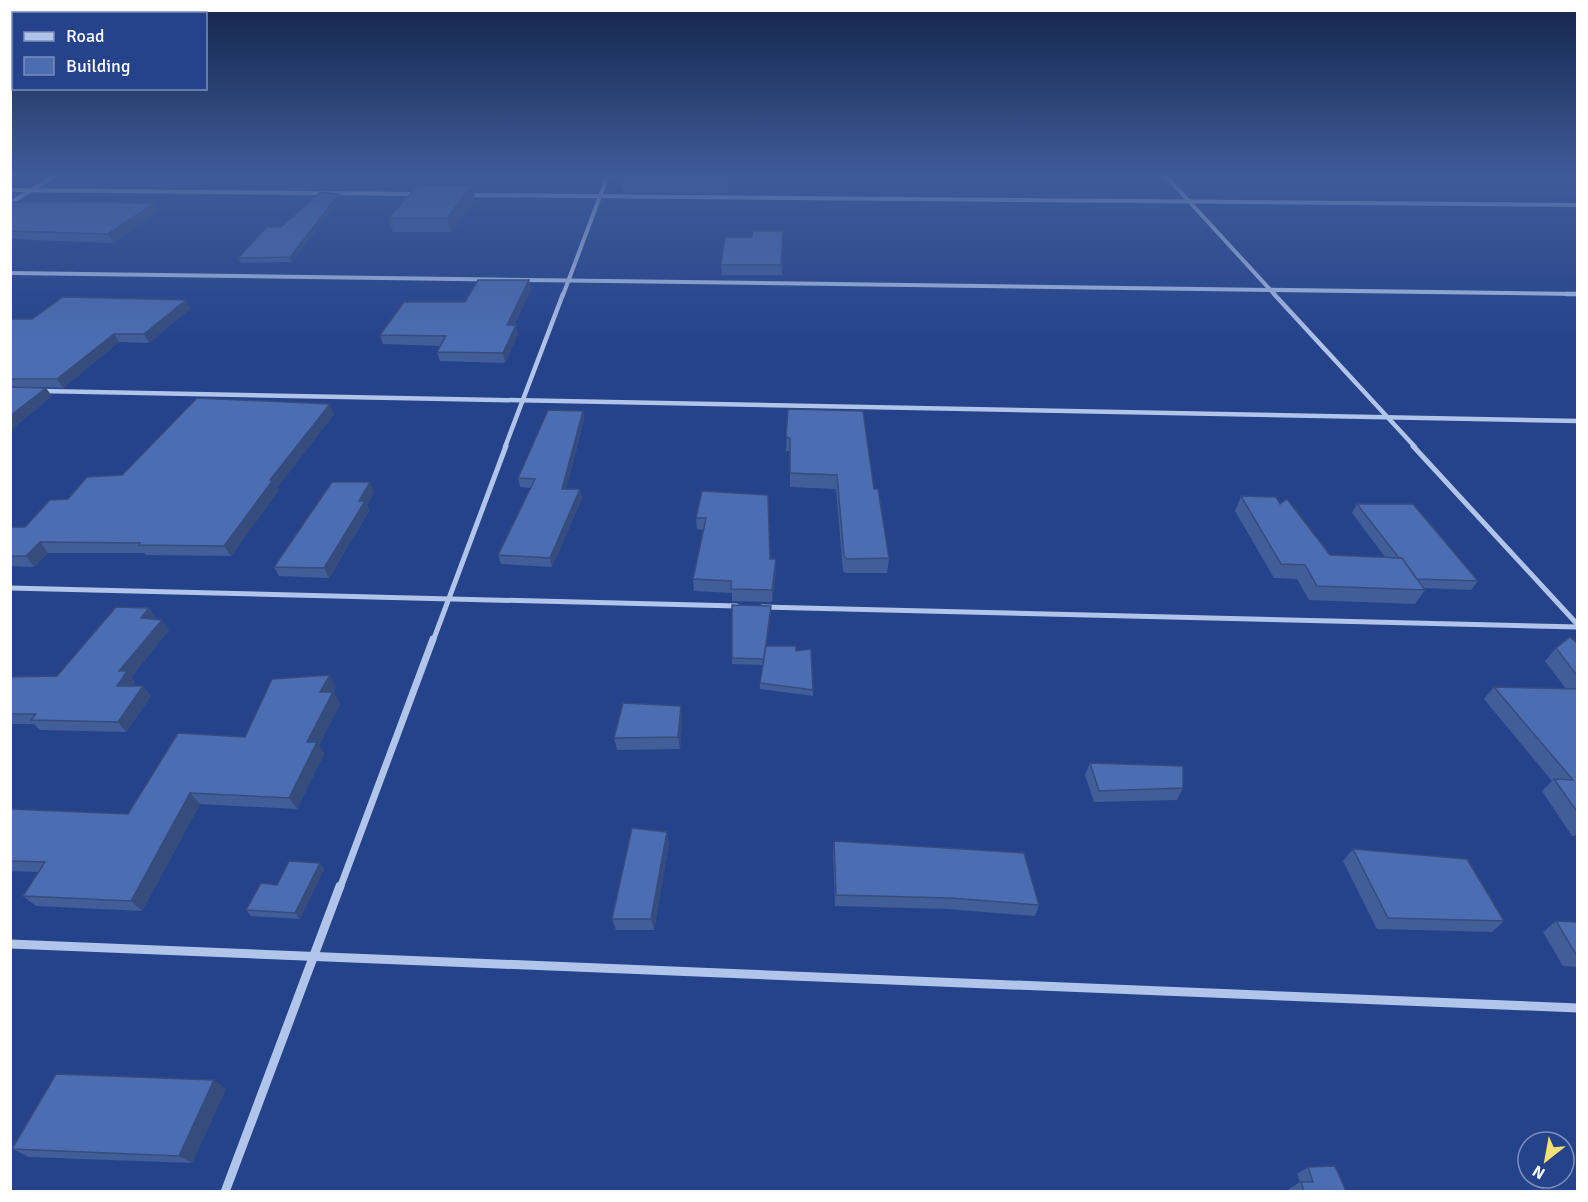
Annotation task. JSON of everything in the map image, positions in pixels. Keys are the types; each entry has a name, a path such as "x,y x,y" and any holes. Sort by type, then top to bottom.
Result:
{"street":[{"path":"225,1191 586,231"},
{"path":"1216,231 1578,626"},
{"path":"10,273 1578,294"},
{"path":"34,391 1578,421"},
{"path":"10,588 744,607"},
{"path":"756,607 1578,626"},
{"path":"10,944 1578,1008"}],"building":[{"path":"13,231 112,231 108,234"},
{"path":"263,231 310,231 290,257 238,258"},
{"path":"753,231 783,231 781,265 721,265 725,237 752,237"},
{"path":"478,280 529,280 507,325 516,325 503,353 437,352 446,336 380,335 404,302 465,302"},
{"path":"63,297 186,300 144,334 114,334 57,379 10,379 10,319 32,319"},
{"path":"10,387 46,388 10,416"},
{"path":"197,398 330,404 270,480 273,480 224,546 40,542 26,556 10,556 10,527 25,527 50,500 68,499 87,477 122,475"},
{"path":"788,409 863,411 874,489 878,489 889,558 847,559 844,556 837,475 790,473 790,438 786,437"},
{"path":"548,410 583,411 562,489 580,489 550,558 498,555 535,479 518,478"},
{"path":"332,482 370,482 359,501 365,501 324,568 274,567"},
{"path":"702,491 768,495 770,559 776,559 772,590 731,589 731,581 693,579 706,518 696,518"},
{"path":"1241,496 1276,497 1280,504 1287,499 1330,555 1402,558 1425,590 1317,586 1305,565 1281,564"},
{"path":"1357,504 1413,504 1478,581 1417,579"},
{"path":"732,605 771,606 764,659 732,658"},
{"path":"116,607 149,608 141,618 162,620 119,671 127,671 117,686 143,686 118,722 31,720 36,714 10,714 10,677 57,676"},
{"path":"1570,637 1578,644 1578,677 1556,648"},
{"path":"766,646 796,646 796,651 811,649 813,690 760,683"},
{"path":"330,675 320,692 333,692 307,742 317,742 289,798 190,793 131,901 23,896 45,862 10,861 10,809 128,814 178,733 245,737 272,679"},
{"path":"1494,687 1578,689 1578,813 1554,779 1573,780"},
{"path":"623,703 681,706 678,737 614,738"},
{"path":"1090,763 1183,766 1183,788 1099,791"},
{"path":"632,828 667,832 651,919 612,919"},
{"path":"834,841 1024,853 1039,905 950,898 836,895"},
{"path":"1353,849 1467,859 1504,921 1388,918"},
{"path":"289,861 320,863 295,913 246,910 261,883 277,885"},
{"path":"1556,921 1578,922 1578,956 1577,956"},
{"path":"56,1074 214,1080 179,1156 12,1149"},
{"path":"1335,1166 1346,1191 1304,1191 1301,1182 1313,1182 1308,1167"}]}
